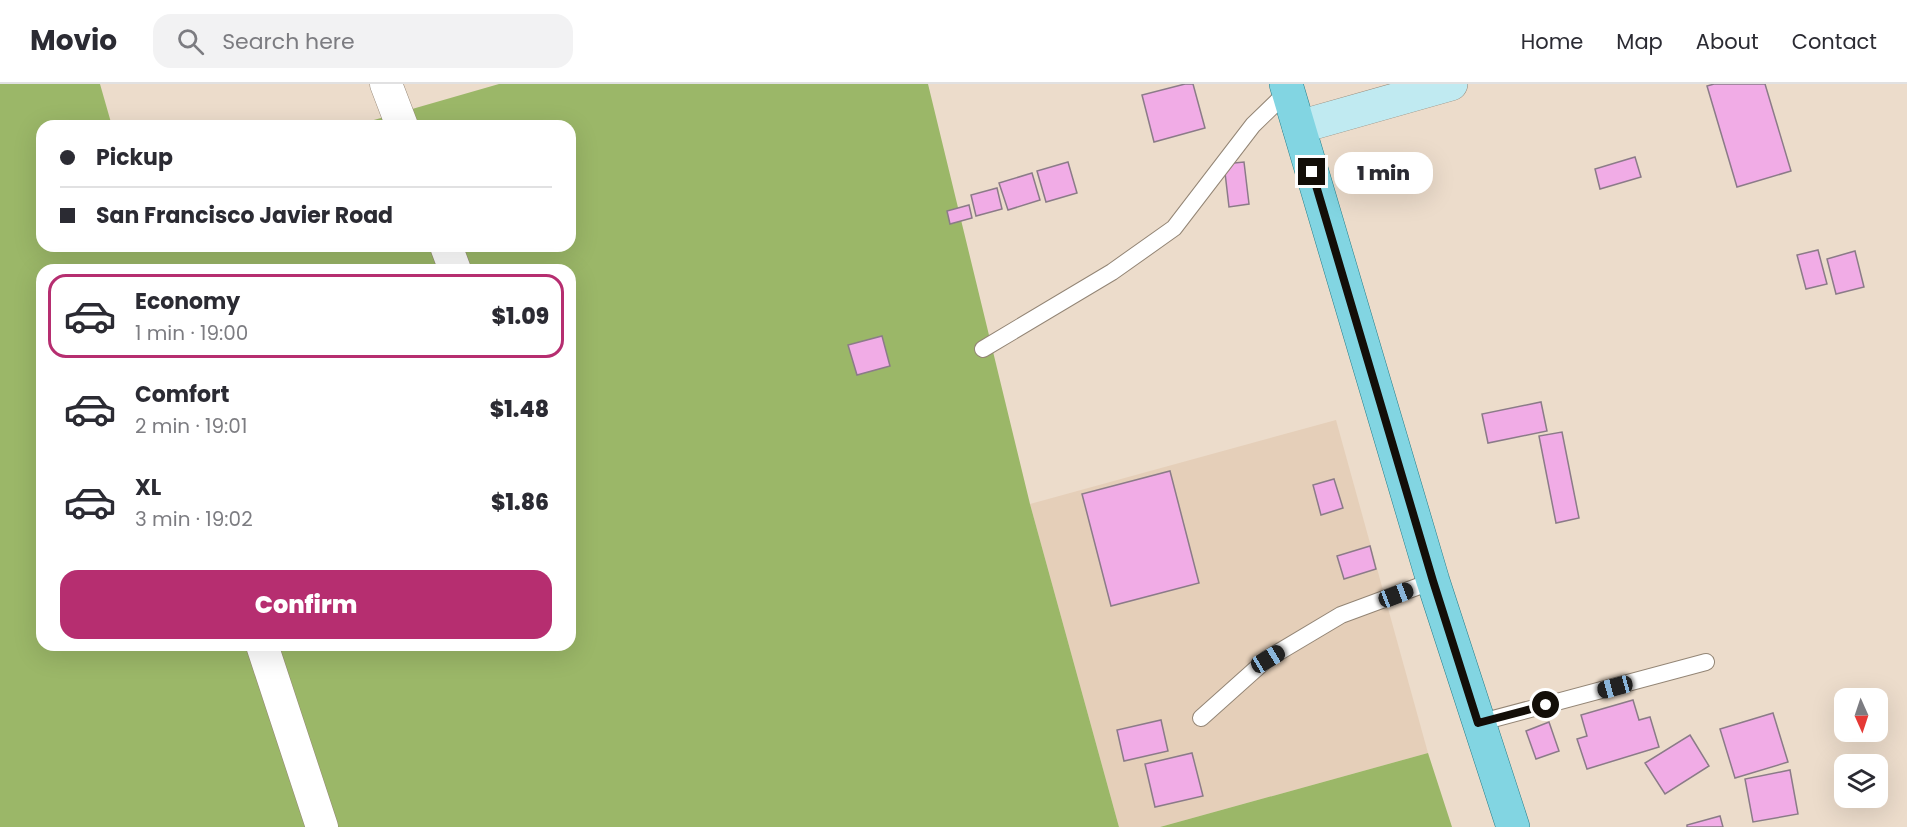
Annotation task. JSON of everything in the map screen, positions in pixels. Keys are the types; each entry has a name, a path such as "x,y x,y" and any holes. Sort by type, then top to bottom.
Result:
{"main road":[{"path":"1287,88 1433,581 1513,827"}],"street":[{"path":"386,84 400,120"},
{"path":"1299,127 1451,84"},
{"path":"264,651 322,827"}],"lane":[{"path":"983,349 1112,272 1174,228 1252,125 1287,88"},
{"path":"1201,718 1268,659 1341,615 1433,581"},
{"path":"1478,723 1706,662"}],"shaded area":[{"path":"1336,420 1428,753 1160,827 1119,827 1030,504"}],"green space":[{"path":"0,84 100,84 110,120 36,120 36,252 576,252 576,120 374,120 499,84 928,84 1030,504 1119,827 0,827"},
{"path":"1428,753 1452,827 1160,827"}],"building":[{"path":"1193,84 1205,128 1154,142 1142,95"},
{"path":"1765,84 1791,171 1737,187 1707,86"},
{"path":"1635,157 1641,177 1600,189 1595,169"},
{"path":"1068,162 1077,193 1046,202 1037,171"},
{"path":"1244,162 1249,204 1229,207 1224,164"},
{"path":"1032,173 1040,200 1008,210 999,183"},
{"path":"997,188 1002,209 976,216 971,195"},
{"path":"969,205 972,218 950,224 947,211"},
{"path":"1818,250 1827,284 1806,289 1797,255"},
{"path":"1855,251 1864,287 1836,294 1827,259"},
{"path":"882,336 890,366 857,375 848,345"},
{"path":"1541,402 1547,431 1488,443 1482,414"},
{"path":"1562,432 1579,518 1556,523 1539,436"},
{"path":"1170,471 1199,583 1111,606 1082,494"},
{"path":"1334,479 1343,508 1321,515 1313,485"},
{"path":"1370,546 1376,569 1344,579 1337,556"},
{"path":"1633,700 1639,720 1650,717 1659,747 1587,769 1577,739 1587,736 1581,715"},
{"path":"1773,713 1788,762 1735,778 1720,729"},
{"path":"1161,720 1168,751 1124,761 1117,730"},
{"path":"1549,722 1559,751 1536,759 1526,731"},
{"path":"1690,735 1709,766 1665,794 1645,763"},
{"path":"1192,753 1203,796 1155,807 1145,764"},
{"path":"1790,770 1798,814 1753,822 1745,779"},
{"path":"1720,816 1723,827 1687,827 1687,825"}],"route":[{"path":"1312,172 1433,581 1478,723 1546,705"}]}
